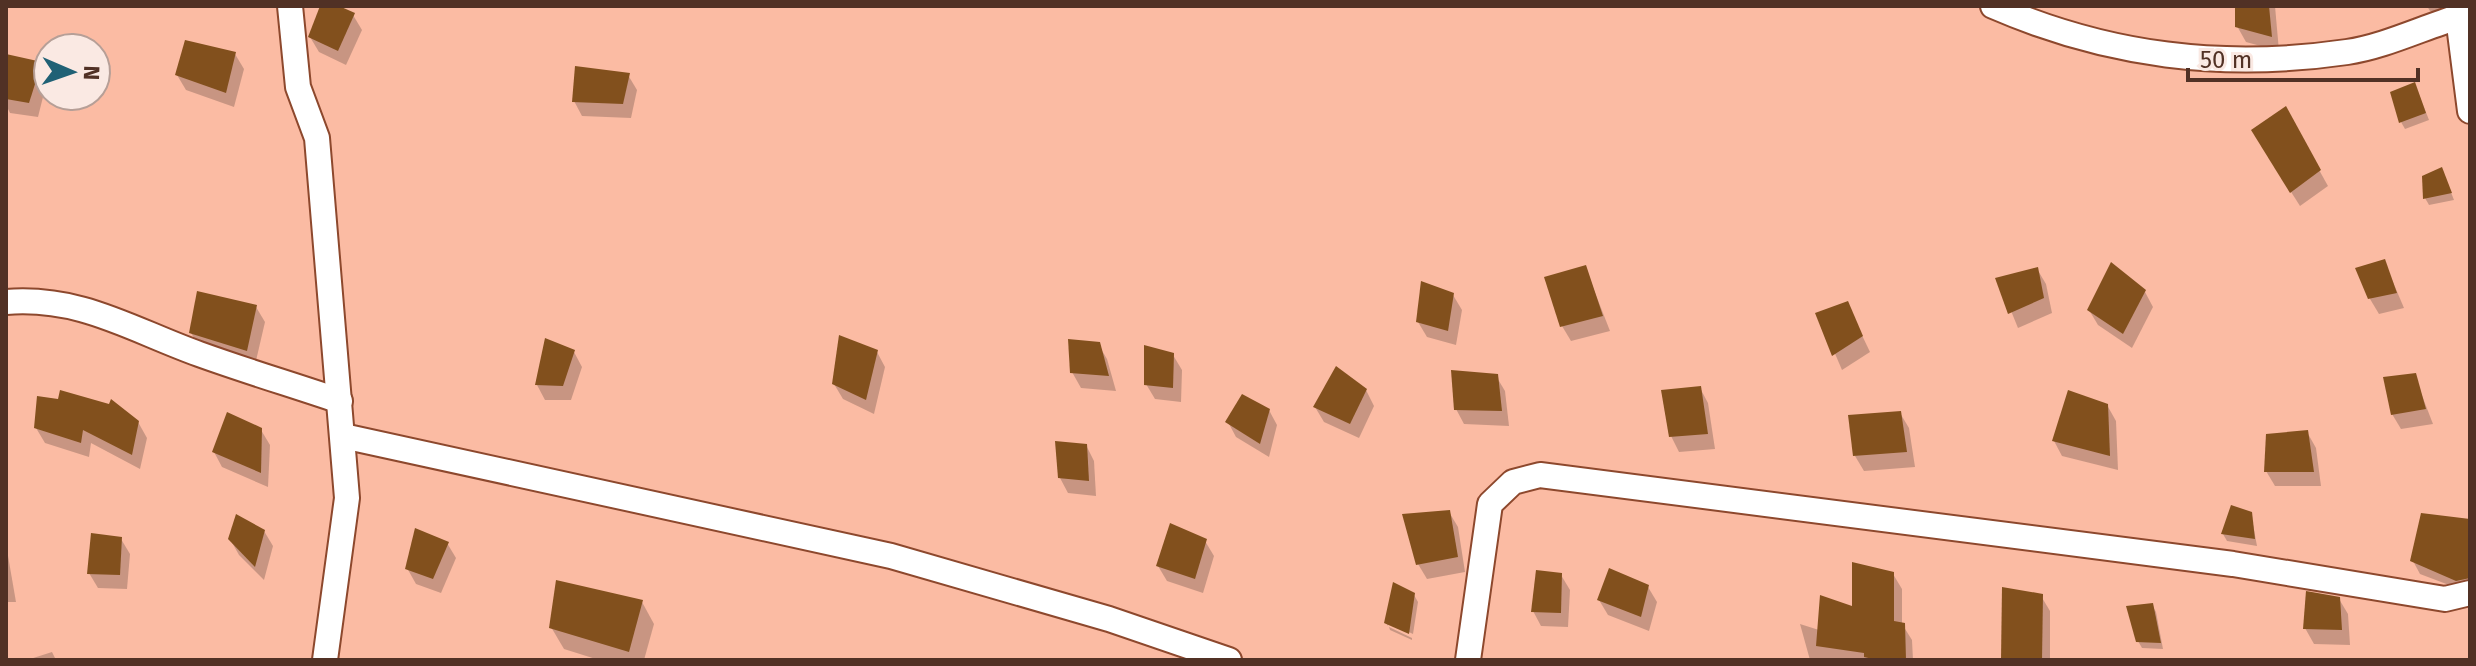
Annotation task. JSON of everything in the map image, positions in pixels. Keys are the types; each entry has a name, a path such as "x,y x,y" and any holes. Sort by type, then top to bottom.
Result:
{"street":[{"path":"290,6 298,87 317,138 347,498 325,660"},
{"path":"1993,6 2026,20 2122,48 2208,61 2349,52 2464,11 2470,111"},
{"path":"6,302 39,299 91,309 198,354 340,401"},
{"path":"343,436 891,556 1109,619 1229,660"},
{"path":"1468,660 1490,504 1513,482 1540,475 2233,564 2445,599 2470,593"}],"building":[{"path":"320,6 339,6 355,13 338,51 308,37"},
{"path":"2235,6 2269,6 2272,37 2235,27"},
{"path":"185,40 236,52 226,93 175,75"},
{"path":"6,54 32,60 29,103 6,99"},
{"path":"575,66 630,73 623,104 572,102"},
{"path":"2415,82 2426,113 2399,123 2390,92"},
{"path":"2286,106 2321,170 2290,193 2251,130"},
{"path":"2442,167 2452,193 2423,199 2422,176"},
{"path":"2385,259 2397,293 2368,299 2355,268"},
{"path":"2111,262 2146,290 2123,334 2087,310"},
{"path":"1586,265 1603,316 1560,327 1544,277"},
{"path":"2038,267 2044,298 2008,314 1995,278"},
{"path":"1421,281 1454,293 1448,331 1416,322"},
{"path":"197,291 257,305 247,351 189,333"},
{"path":"1848,301 1863,336 1832,356 1815,313"},
{"path":"839,335 878,350 866,400 832,384"},
{"path":"545,338 575,350 563,386 535,385"},
{"path":"1068,339 1100,342 1109,376 1070,373"},
{"path":"1144,345 1174,353 1173,388 1144,385"},
{"path":"1336,366 1367,389 1350,424 1313,407"},
{"path":"1451,370 1498,374 1502,411 1454,410"},
{"path":"2416,373 2426,409 2391,415 2383,377"},
{"path":"1701,386 1708,434 1669,437 1661,390"},
{"path":"60,390 109,404 111,399 139,421 132,455 83,430 81,443 34,428 37,396 58,399"},
{"path":"2068,390 2108,404 2110,456 2052,441"},
{"path":"1242,394 1270,409 1260,444 1225,422"},
{"path":"1901,411 1907,452 1853,456 1848,415"},
{"path":"227,412 262,428 261,473 212,452"},
{"path":"2308,430 2314,472 2264,472 2266,434"},
{"path":"1055,441 1087,444 1089,481 1058,478"},
{"path":"2231,505 2252,512 2255,539 2221,534"},
{"path":"1450,510 1458,557 1416,565 1402,514"},
{"path":"2421,513 2470,519 2470,578 2456,581 2410,561"},
{"path":"236,514 265,530 255,567 228,539"},
{"path":"1170,523 1207,539 1195,579 1156,566"},
{"path":"415,528 449,542 433,579 405,569"},
{"path":"91,533 122,537 120,575 87,574"},
{"path":"1852,562 1894,572 1894,621 1905,623 1906,660 1877,660 1864,657 1864,653 1816,646 1820,595 1852,606"},
{"path":"1609,568 1649,585 1641,617 1597,600"},
{"path":"1536,570 1562,573 1561,613 1531,612"},
{"path":"556,580 643,600 629,652 549,628"},
{"path":"1393,582 1415,593 1409,634 1384,623"},
{"path":"2002,587 2043,594 2042,660 2001,660"},
{"path":"2306,591 2340,597 2342,630 2303,629"},
{"path":"2153,603 2161,643 2136,642 2126,606"}]}
